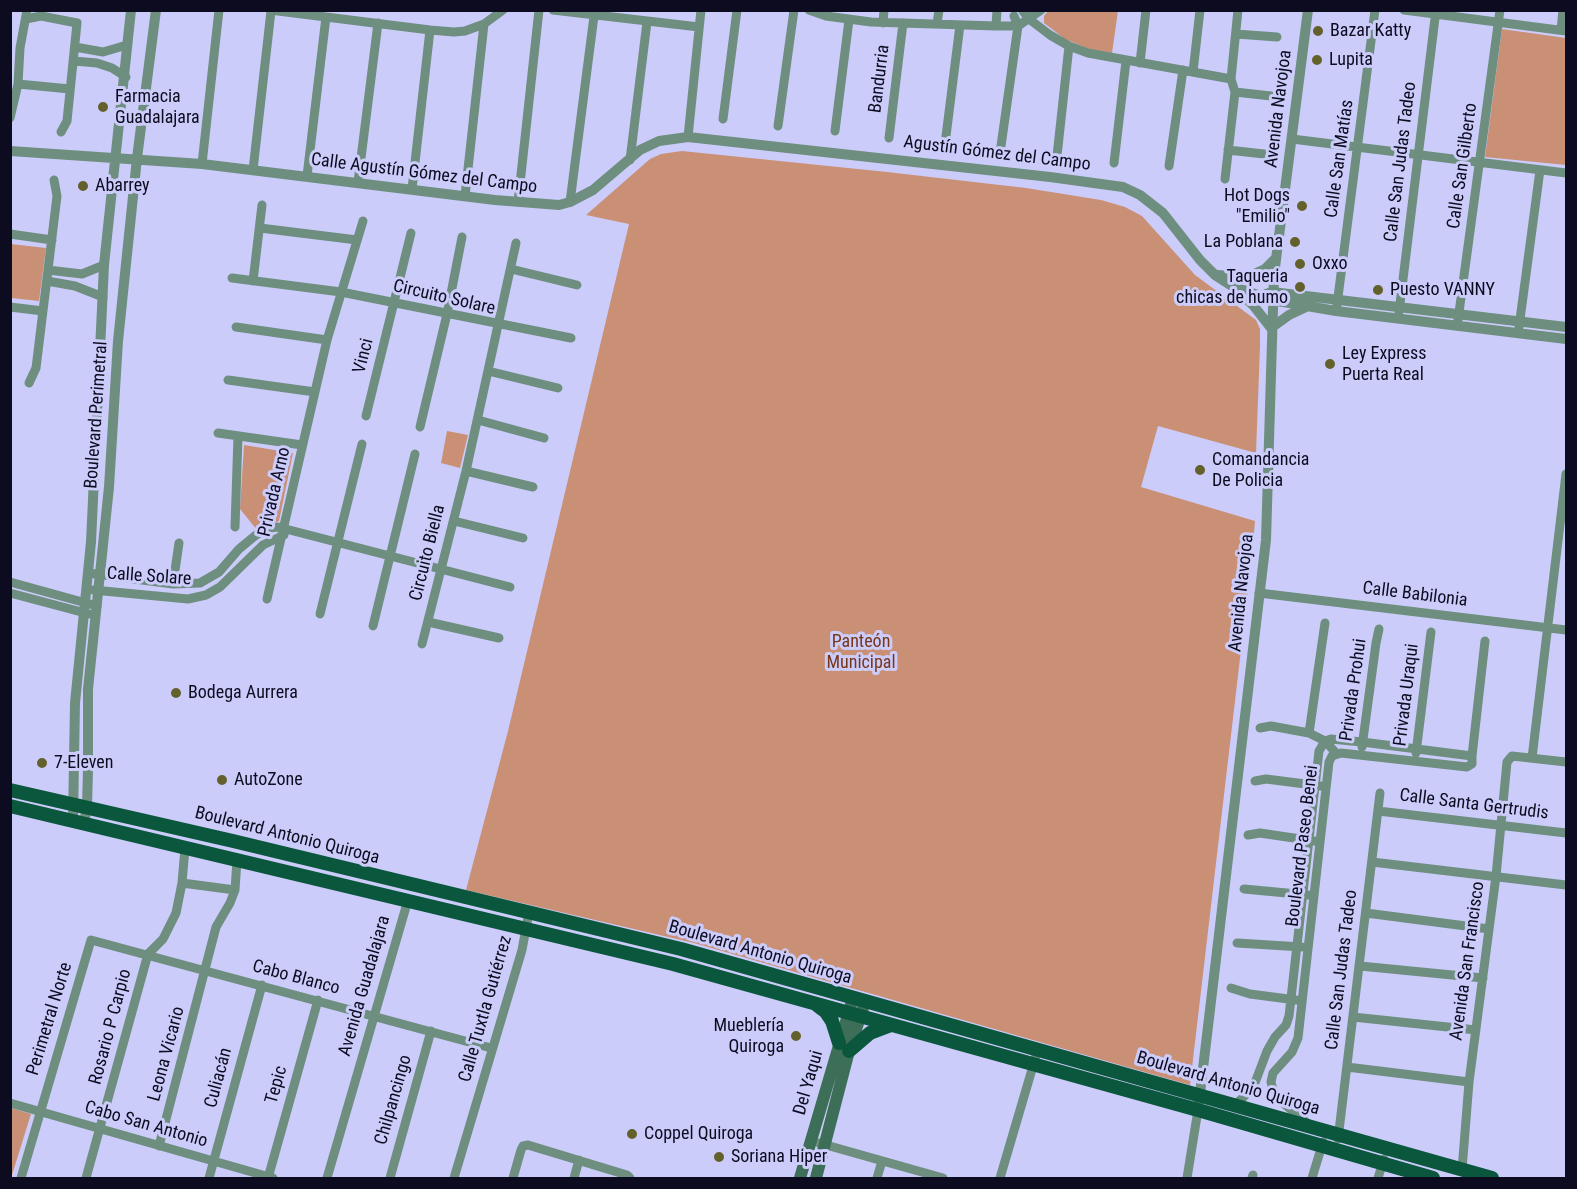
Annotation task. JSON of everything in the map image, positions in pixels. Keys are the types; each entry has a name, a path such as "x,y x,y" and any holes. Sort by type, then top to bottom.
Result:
{"main road":[{"name":"Boulevard Antonio Quiroga","path":"10,790 681,949 1492,1179"},
{"name":"Boulevard Antonio Quiroga","path":"10,806 673,964 1198,1110 1432,1179"},
{"name":"Del Yaqui","path":"800,1179 859,1000"},
{"path":"814,1003 826,1012 844,1047 891,1025"},
{"name":"Del Yaqui","path":"816,1179 844,1047"}],"street":[{"name":"Boulevard Perimetral","path":"78,822 88,689 99,591 94,574 95,473 104,265 126,77 131,10"},
{"name":"Boulevard Perimetral","path":"80,806 73,754 75,703 87,589 94,574 109,487 122,307 137,158 156,10"},
{"path":"202,164 219,10"},
{"path":"253,170 271,11 430,30 465,31 484,24 503,10"},
{"path":"518,202 539,10"},
{"path":"553,10 699,27"},
{"path":"688,137 701,10"},
{"path":"723,119 736,10"},
{"path":"778,126 794,10"},
{"path":"809,10 849,20 883,23 1000,25 1019,16 1069,46 1088,53 1231,79"},
{"path":"883,23 884,10"},
{"path":"937,24 939,10"},
{"path":"997,10 1000,25"},
{"path":"1029,20 1041,10"},
{"path":"1140,63 1146,10"},
{"path":"1169,166 1200,10"},
{"path":"1225,180 1235,92 1231,79 1238,10"},
{"name":"Avenida Navojoa","path":"1187,1179 1200,1095 1266,540 1271,328 1269,296 1308,10"},
{"name":"Calle San Matías","path":"1337,306 1375,10"},
{"path":"1404,10 1564,30 1563,10"},
{"name":"Calle San Gilberto","path":"1458,320 1500,10"},
{"name":"Calle San Judas Tadeo","path":"1398,313 1436,13"},
{"path":"10,118 18,84 15,47 27,15 77,23 67,121 61,132"},
{"path":"570,202 594,16"},
{"path":"1000,153 1019,16"},
{"path":"307,176 326,17"},
{"path":"835,130 849,20"},
{"path":"630,160 647,22"},
{"path":"358,182 378,23"},
{"name":"Bandurria","path":"889,138 903,23"},
{"path":"465,196 484,24"},
{"path":"945,144 960,25"},
{"path":"412,189 430,30"},
{"path":"1236,34 1277,37"},
{"path":"75,48 98,52 127,45"},
{"path":"1057,156 1069,46"},
{"path":"97,63 98,52"},
{"path":"74,61 97,63 112,68 126,77"},
{"path":"1114,163 1126,61"},
{"path":"18,84 70,89"},
{"path":"1235,92 1271,96"},
{"name":"Calle Agustín Gómez del Campo","path":"10,151 202,164 559,205 593,190 640,150 659,141 688,137"},
{"name":"Agustín Gómez del Campo","path":"688,137 1123,187 1140,195 1163,213 1200,260 1215,275 1232,286 1269,296"},
{"path":"1292,139 1566,173"},
{"path":"1228,150 1264,154"},
{"path":"1519,327 1540,170"},
{"path":"29,382 36,368 52,240 57,196 54,180"},
{"path":"254,280 262,205"},
{"path":"228,380 315,392 327,340 363,221"},
{"path":"260,228 357,240"},
{"name":"Vinci","path":"366,416 411,233"},
{"path":"10,234 52,240"},
{"path":"420,427 447,315 462,237"},
{"path":"516,243 499,324 571,338"},
{"path":"1215,275 1238,277 1252,275 1275,259"},
{"path":"46,281 68,278 104,265"},
{"path":"511,269 578,285"},
{"path":"48,270 68,278 103,301 109,308 122,307"},
{"name":"Circuito Solare","path":"232,278 341,292 499,324 466,471"},
{"path":"1232,286 1253,305 1271,328 1306,306"},
{"path":"1269,296 1306,306 1337,306"},
{"path":"1269,296 1519,327 1566,327"},
{"path":"10,307 43,311"},
{"path":"236,327 327,340"},
{"path":"1519,327 1566,339"},
{"path":"488,371 558,388"},
{"name":"Privada Arno","path":"267,599 315,392"},
{"path":"478,420 544,438"},
{"path":"218,433 302,445"},
{"path":"235,527 238,436"},
{"path":"320,614 362,444"},
{"path":"373,626 415,454"},
{"path":"466,471 533,486"},
{"name":"Circuito Biella","path":"423,644 466,471"},
{"path":"95,473 109,487"},
{"path":"1566,474 1532,758 1566,762"},
{"path":"454,520 523,538"},
{"name":"Calle Solare","path":"94,574 149,581 173,580 195,584 212,577 236,553 262,531 269,528 295,531 510,587"},
{"name":"Calle Solare","path":"87,589 196,598 220,587 263,545 283,531"},
{"path":"173,580 179,543"},
{"path":"236,553 245,561"},
{"path":"148,595 149,581"},
{"path":"85,608 15,583 14,594 97,611"},
{"path":"195,584 196,598"},
{"name":"Calle Babilonia","path":"1259,593 1566,630"},
{"path":"428,622 499,638"},
{"path":"1309,733 1325,623"},
{"name":"Privada Prohui","path":"1361,755 1379,629"},
{"name":"Privada Uraqui","path":"1415,761 1431,632"},
{"path":"1472,756 1485,641"},
{"path":"1260,728 1271,726 1309,733 1325,741 1336,753"},
{"name":"Boulevard Paseo Benei","path":"1272,1086 1273,1073 1292,1052 1299,1030 1303,947 1314,841 1315,785 1319,752 1325,741 1331,739 1362,742 1472,756 1472,764 1467,767 1336,753 1329,762 1314,841"},
{"name":"Avenida San Francisco","path":"1462,1170 1469,1083 1509,758 1512,756 1532,758"},
{"path":"1255,781 1266,779 1326,786"},
{"name":"Calle San Judas Tadeo","path":"1336,1150 1326,1131 1347,1067 1380,793"},
{"name":"Calle Santa Gertrudis","path":"1378,811 1566,833"},
{"path":"1248,835 1260,833 1314,841"},
{"path":"148,954 163,939 174,921 182,883 185,848"},
{"path":"182,883 235,890 237,860"},
{"path":"1372,862 1566,885"},
{"path":"1244,889 1309,896"},
{"name":"Leona Vicario","path":"159,1146 216,927 235,890"},
{"name":"Avenida Guadalajara","path":"327,1179 408,900"},
{"name":"Calle Tuxtla Gutiérrez","path":"454,1179 526,930 529,912"},
{"path":"1366,913 1489,929"},
{"name":"Cabo Blanco","path":"92,940 491,1048"},
{"name":"Perimetral Norte","path":"21,1179 92,940"},
{"path":"1237,943 1303,947"},
{"name":"Boulevard Paseo Benei","path":"1235,1105 1248,1095 1258,1081 1270,1044 1288,1021 1303,947"},
{"name":"Rosario P Carpio","path":"86,1179 148,954"},
{"path":"1360,966 1483,978"},
{"name":"Culiacán","path":"209,1179 262,985"},
{"path":"1231,988 1250,994 1302,1000"},
{"name":"Tepic","path":"270,1178 318,1000"},
{"path":"1353,1017 1476,1030"},
{"name":"Chilpancingo","path":"390,1179 431,1031"},
{"path":"1000,1179 1038,1049"},
{"path":"1347,1067 1469,1083"},
{"path":"1258,1081 1272,1086 1288,1109 1326,1131 1312,1179"},
{"name":"Cabo San Antonio","path":"10,1103 270,1178"},
{"path":"811,1141 940,1178"},
{"path":"513,1179 521,1150 523,1146 528,1145 627,1175 630,1179"},
{"path":"1378,1179 1387,1149"},
{"path":"574,1179 579,1160"},
{"path":"877,1179 882,1161"}],"green space":[{"path":"1048,11 1118,11 1112,53 1089,49 1065,39 1044,23 1044,16"},
{"path":"1502,29 1566,38 1566,165 1485,157"},
{"name":"Panteón Municipal","path":"682,151 1026,188 1101,200 1125,207 1142,216 1195,275 1256,320 1260,329 1260,347 1256,453 1158,426 1141,487 1255,521 1190,1085 694,943 466,890 508,731 629,224 586,215 650,159 661,154"},
{"path":"11,244 46,248 39,301 11,298"},
{"path":"447,431 468,435 460,468 441,463"},
{"path":"244,445 293,453 279,521 257,530 240,509"},
{"path":"11,1108 31,1114 10,1178"}],"place":[{"name":"Bazar Katty","path":"1318,31"},
{"name":"Lupita","path":"1317,60"},
{"name":"Farmacia Guadalajara","path":"103,107"},
{"name":"Abarrey","path":"83,186"},
{"name":"Hot Dogs \"Emilio\"","path":"1302,206"},
{"name":"La Poblana","path":"1295,242"},
{"name":"Oxxo","path":"1300,264"},
{"name":"Taqueria chicas de humo","path":"1300,287"},
{"name":"Puesto VANNY","path":"1378,290"},
{"name":"Ley Express Puerta Real","path":"1330,364"},
{"name":"Comandancia De Policia","path":"1200,470"},
{"name":"Bodega Aurrera","path":"176,693"},
{"name":"7-Eleven","path":"42,763"},
{"name":"AutoZone","path":"222,780"},
{"name":"Mueblería Quiroga","path":"796,1036"},
{"name":"Coppel Quiroga","path":"632,1134"},
{"name":"Soriana Hiper","path":"719,1157"}]}
